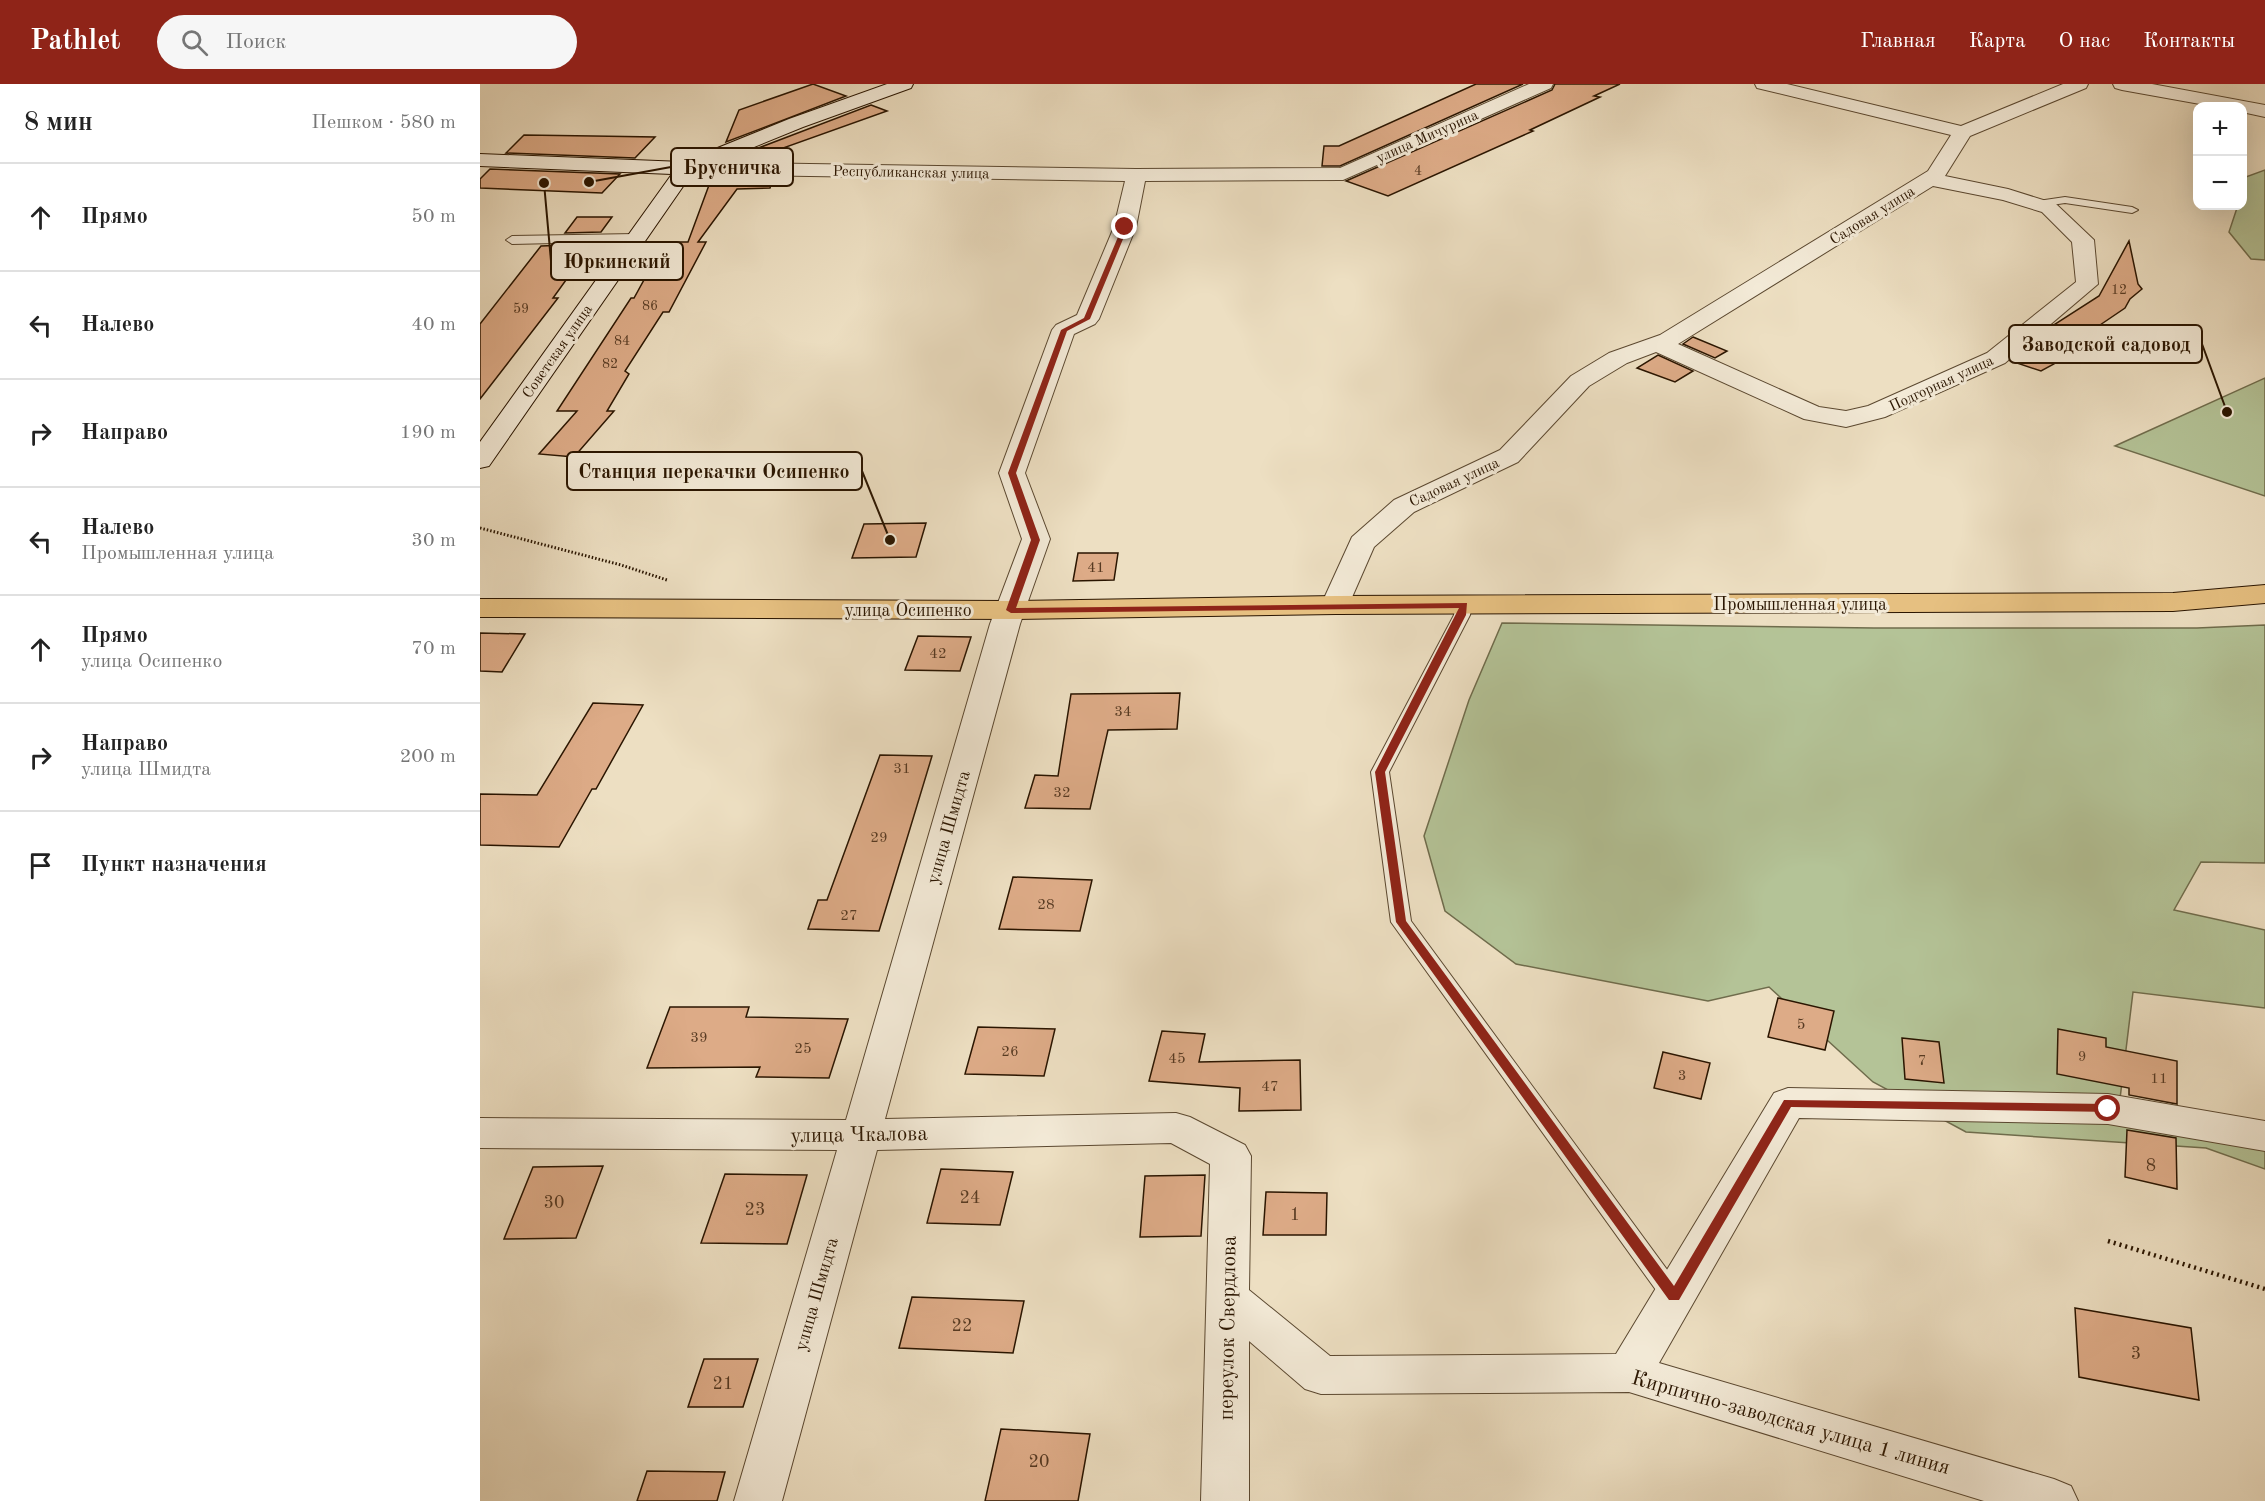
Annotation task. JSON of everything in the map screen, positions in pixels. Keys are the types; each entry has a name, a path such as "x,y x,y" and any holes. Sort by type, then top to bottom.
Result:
{"main road":[{"name":"Промышленная улица","path":"1335,605 2173,602 2265,594"},
{"name":"улица Осипенко","path":"480,608 1011,610 1335,605"}],"street":[{"path":"686,168 796,123 904,84"},
{"name":"улица Мичурина","path":"1343,174 1544,84"},
{"path":"1764,84 1963,132 2079,84"},
{"path":"2122,84 2265,111"},
{"name":"Садовая улица","path":"1335,605 1362,543 1404,506 1509,456 1580,381 1618,358 1668,340 1936,175 1963,132"},
{"name":"Республиканская улица","path":"480,160 686,168 1136,175 1343,174"},
{"name":"Советская улица","path":"480,460 686,168"},
{"name":"улица Шмидта","path":"758,1501 1011,610 1036,540 1012,473 1064,330 1087,319 1125,227 1136,175"},
{"name":"Подгорная улица","path":"1657,344 1813,414 1846,419 1876,412 1996,358 2087,284 2083,240 2049,208 2008,195 1930,179"},
{"path":"1629,1373 1788,1103 2108,1109 2265,1136"},
{"name":"улица Чкалова","path":"480,1133 860,1136 1176,1128 1231,1156"},
{"name":"переулок Свердлова","path":"1225,1501 1231,1156"},
{"name":"Кирпично-заводская улица 1 линия","path":"1227,1297 1321,1375 1629,1373 2054,1501"}],"lane":[{"name":"Подгорная улица","path":"2038,204 2065,200 2132,210"},
{"path":"512,240 636,238"},
{"path":"1464,605 1462,615 1380,772 1401,922 1674,1297"}],"path":[{"path":"480,528 523,541 626,564 668,580"},
{"path":"2108,1241 2265,1288"}],"green space":[{"path":"2265,170 2265,260 2251,259 2229,232 2236,210 2247,210 2247,177"},
{"path":"2265,378 2265,496 2115,446"},
{"path":"1502,623 1874,628 2197,628 2265,625 2265,863 2201,862 2174,910 2265,930 2265,1008 2133,992 2119,1107 2265,1143 2265,1169 2206,1148 1966,1132 1873,1082 1769,987 1708,1001 1516,964 1445,911 1424,836 1469,700"}],"building":[{"path":"813,84 846,96 726,142 739,110"},
{"path":"1476,84 1523,84 1340,166 1322,166 1324,146 1339,146"},
{"path":"1555,84 1620,84 1594,96 1600,97 1530,130 1533,131 1388,196 1346,181 1552,90"},
{"path":"871,105 887,111 783,148 779,161 727,160"},
{"path":"524,135 655,137 635,158 506,153"},
{"path":"490,169 620,174 602,193 480,188 480,179"},
{"path":"712,177 773,178 770,188 737,189 698,242 706,242 669,312 663,312 625,371 629,374 607,411 614,411 574,457 539,454 577,411 557,411 631,298 634,298 661,249 666,242 688,242"},
{"path":"577,217 612,217 601,232 565,233"},
{"path":"2129,241 2138,284 2142,289 2130,299 2125,308 2100,325 2054,364 2041,371 2011,361 2052,326 2099,296"},
{"path":"592,244 553,298 558,298 480,399 480,324 541,246"},
{"path":"1693,337 1727,351 1715,358 1683,344"},
{"path":"1658,355 1693,371 1675,382 1637,368"},
{"path":"926,523 916,557 852,558 864,524"},
{"path":"1078,553 1118,553 1114,580 1073,581"},
{"path":"480,633 525,634 502,672 480,671"},
{"path":"918,636 971,637 960,671 905,670"},
{"path":"1180,693 1177,729 1108,730 1090,809 1025,808 1035,775 1058,776 1071,694"},
{"path":"593,703 643,705 596,789 592,789 559,847 480,845 480,794 537,795"},
{"path":"880,755 932,756 879,931 808,929 818,900 827,900"},
{"path":"1013,877 1092,880 1080,931 999,929"},
{"path":"1778,998 1834,1011 1825,1050 1768,1037"},
{"path":"670,1007 749,1007 746,1017 848,1019 829,1078 756,1077 760,1067 647,1068"},
{"path":"978,1027 1055,1029 1044,1076 965,1074"},
{"path":"2058,1029 2106,1038 2106,1047 2177,1061 2177,1104 2129,1095 2129,1088 2057,1074"},
{"path":"1162,1031 1205,1034 1199,1062 1300,1060 1301,1110 1239,1111 1240,1088 1149,1081"},
{"path":"1902,1038 1939,1042 1944,1083 1905,1079"},
{"path":"1663,1052 1710,1063 1701,1099 1654,1088"},
{"path":"2127,1130 2176,1138 2177,1189 2125,1177"},
{"path":"603,1166 576,1238 504,1239 533,1167"},
{"path":"941,1169 1013,1172 1000,1225 927,1223"},
{"path":"725,1174 807,1175 787,1244 701,1243"},
{"path":"1205,1175 1201,1236 1140,1237 1145,1176"},
{"path":"1266,1192 1327,1193 1326,1235 1263,1235"},
{"path":"912,1297 1024,1301 1013,1353 899,1348"},
{"path":"2075,1308 2191,1328 2199,1400 2079,1377"},
{"path":"704,1359 758,1359 743,1407 688,1407"},
{"path":"1001,1429 1090,1434 1078,1501 985,1501"},
{"path":"647,1471 725,1472 717,1501 637,1501"}],"place":[{"name":"Брусничка","path":"589,182"},
{"name":"Юркинский","path":"544,183"},
{"name":"Заводской садовод","path":"2227,412"},
{"name":"Станция перекачки Осипенко","path":"890,540"}],"route":[{"path":"1125,227 1087,319 1064,330 1012,473 1036,540 1011,610 1464,605 1462,615 1380,772 1401,922 1674,1297 1788,1103 2108,1109"}]}
